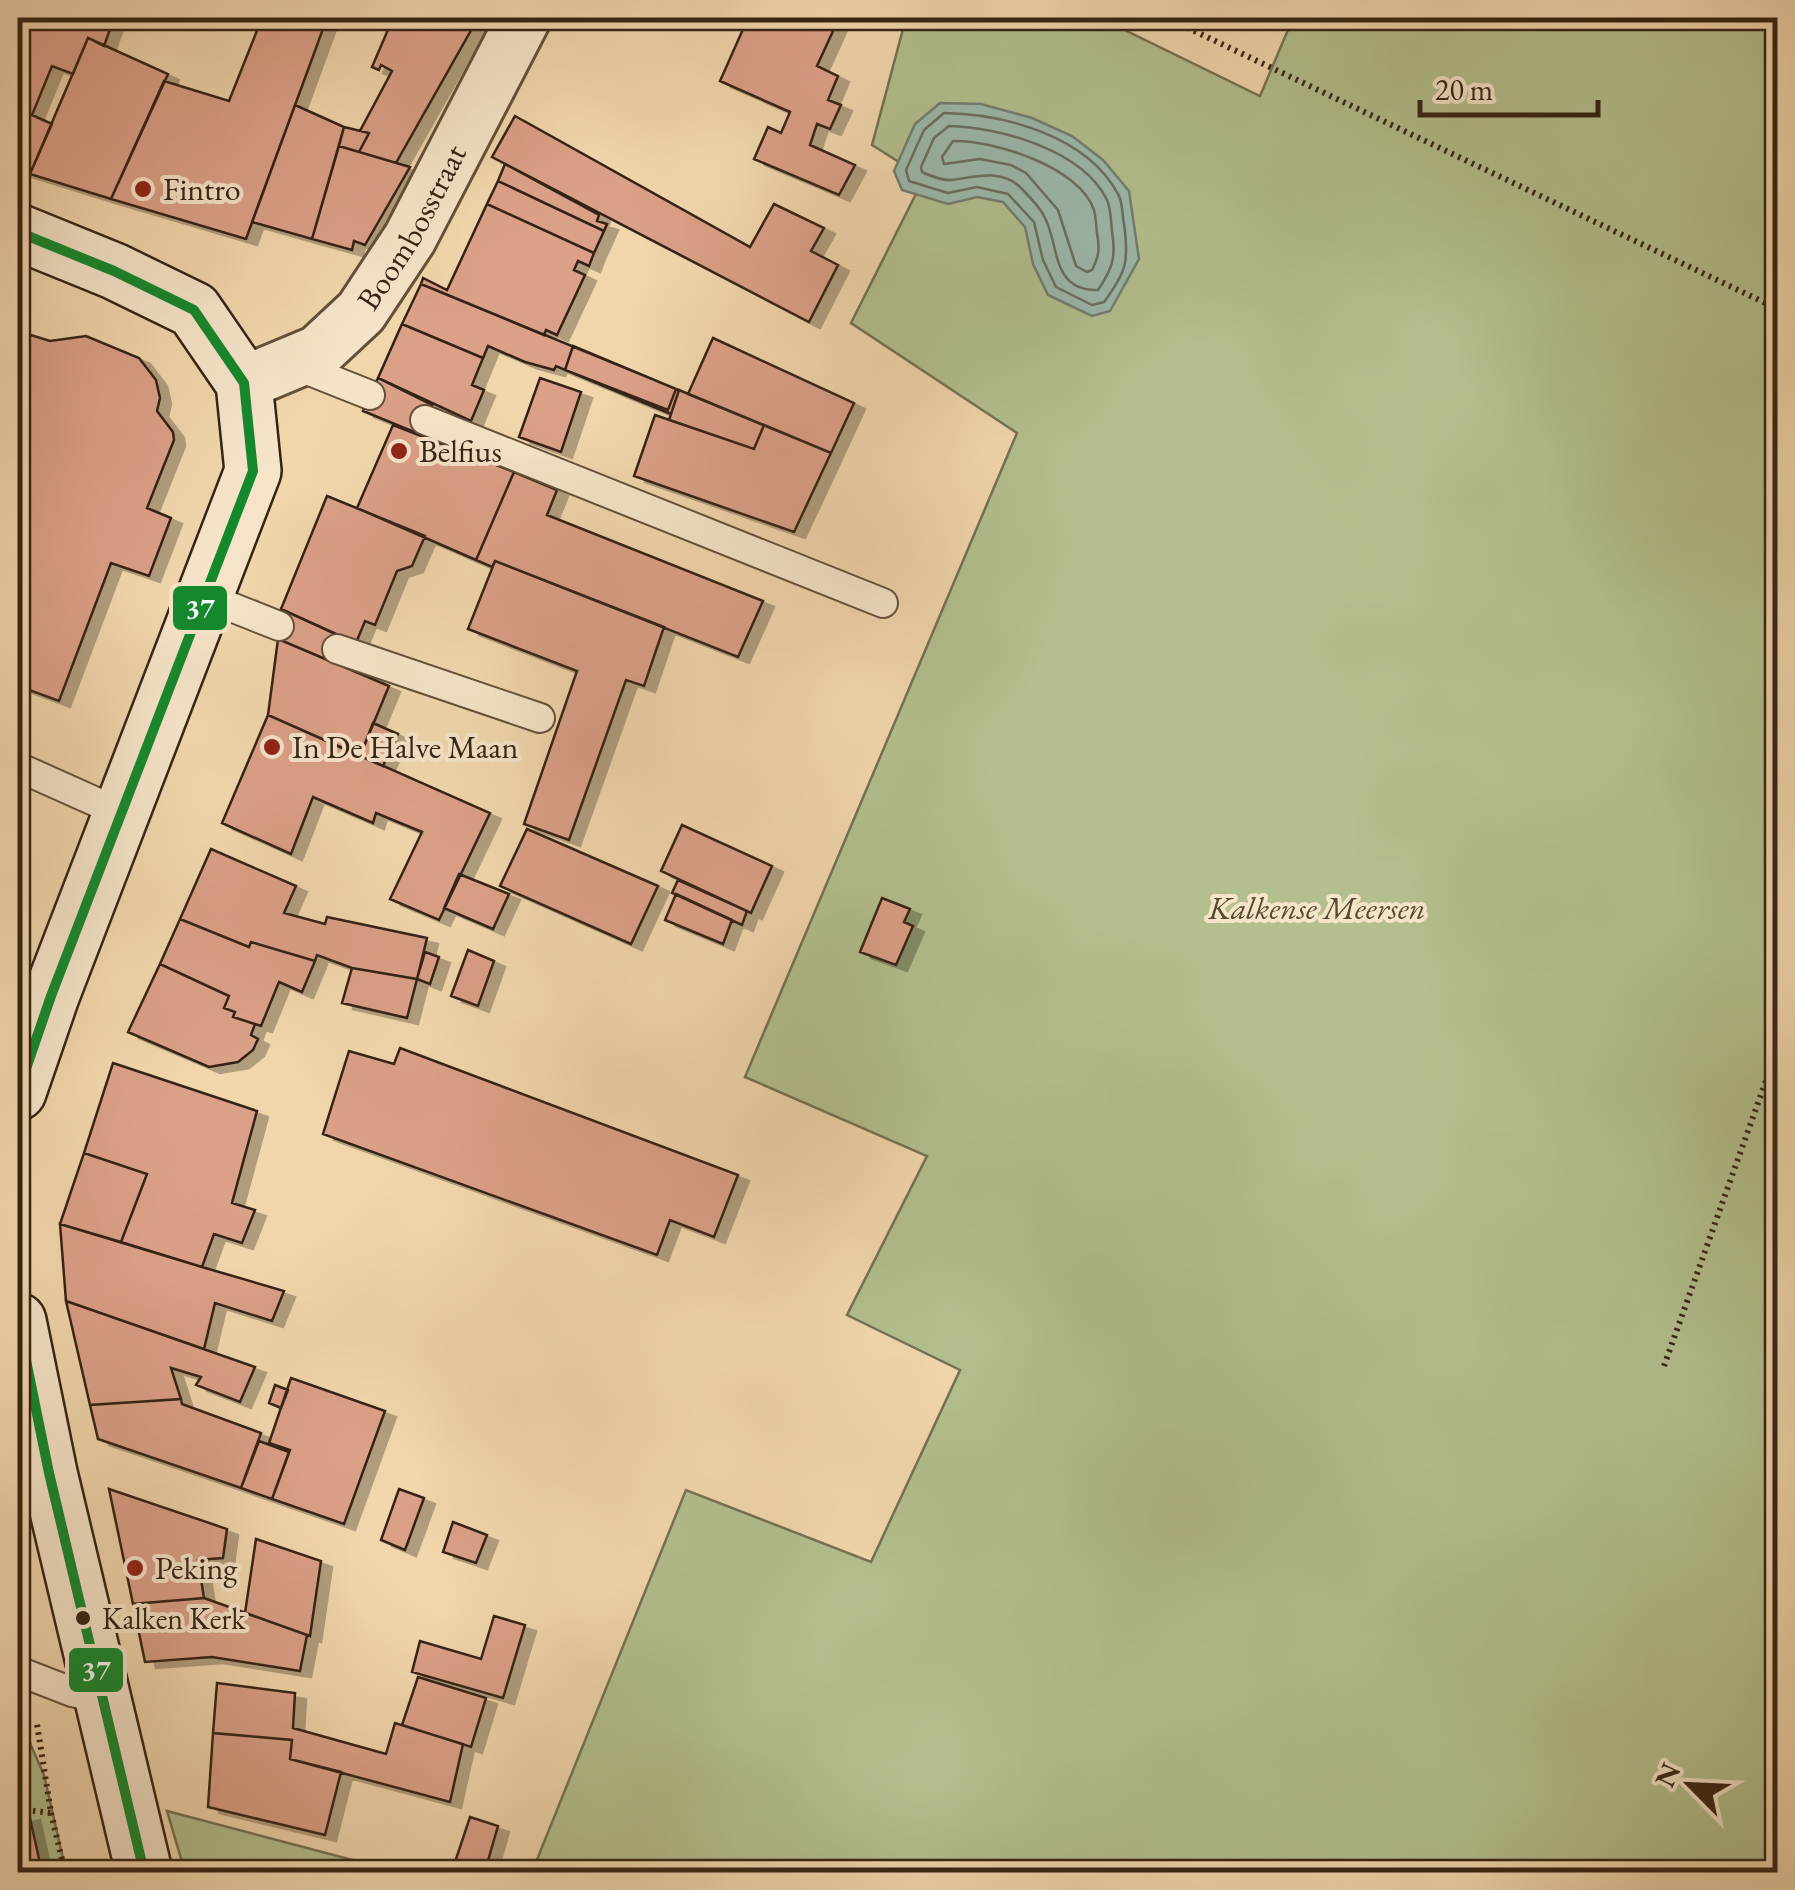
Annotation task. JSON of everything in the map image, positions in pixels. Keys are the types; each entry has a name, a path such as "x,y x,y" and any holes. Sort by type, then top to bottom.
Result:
{"main road":[{"path":"18,232 114,271 194,310 267,373 254,471 50,996 18,1092"},
{"path":"18,1321 36,1478 104,1700 144,1872"}],"street":[{"name":"Boombosstraat","path":"267,373 318,352 361,312 410,238 524,18"}],"lane":[{"path":"267,373 370,395"},
{"path":"425,420 883,604"},
{"path":"206,597 279,626"},
{"path":"337,649 540,718"},
{"path":"18,766 123,814"},
{"path":"23,1673 104,1700"}],"path":[{"path":"1167,18 1778,309"},
{"path":"1664,1366 1778,1047"},
{"path":"23,1673 64,1872"},
{"path":"18,1809 51,1814"}],"green space":[{"name":"Kalkense Meersen","path":"906,18 1100,18 1260,96 1293,18 1777,18 1777,1872 532,1872 686,1490 871,1562 960,1370 847,1315 927,1156 745,1077 1017,433 851,323 924,178 872,145"},
{"path":"18,1722 44,1775 66,1872 18,1872"},
{"path":"167,1811 398,1872 185,1872"}],"water":[{"path":"940,103 981,104 1032,118 1072,136 1103,160 1129,191 1139,259 1110,311 1092,316 1048,295 1033,264 1025,227 1003,202 977,197 948,204 902,190 894,171 915,124"}],"building":[{"path":"18,18 114,18 104,46 88,38 73,74 52,66 32,115 52,124 30,174 18,170"},
{"path":"262,18 327,18 246,239 111,199 164,81 229,101"},
{"path":"393,18 478,18 396,163 410,167 365,245 354,241 352,250 312,239 339,146 359,152 369,133 360,131 392,71 381,65 379,70 372,67"},
{"path":"748,18 839,18 817,66 838,76 828,100 841,105 830,129 817,124 810,145 855,165 839,195 754,159 768,127 781,133 790,112 720,81"},
{"path":"88,38 168,74 111,199 30,174"},
{"path":"295,105 344,127 312,239 252,222"},
{"path":"515,116 750,247 774,204 824,228 811,251 838,265 809,322 492,157"},
{"path":"344,127 369,133 359,152 339,146"},
{"path":"339,146 410,167 365,245 354,241 352,250 312,239"},
{"path":"505,164 599,215 597,221 607,224 604,231 498,181"},
{"path":"498,181 604,231 594,253 487,204"},
{"path":"487,204 594,253 589,266 578,261 574,270 585,275 557,335 546,330 544,335 421,284 423,278 447,290"},
{"path":"421,284 764,425 754,449 669,420 671,414 556,366 554,370 525,362 488,346 483,358 402,324"},
{"path":"402,324 483,358 472,385 484,390 471,421 378,378"},
{"path":"18,331 50,341 86,336 139,358 156,380 160,398 157,411 173,432 174,440 147,508 171,518 149,576 111,563 59,701 18,686"},
{"path":"713,338 854,403 831,453 688,394"},
{"path":"573,346 676,389 668,410 565,370"},
{"path":"378,378 432,405 419,434 363,411"},
{"path":"540,378 581,392 561,452 519,437"},
{"path":"679,390 764,425 754,449 669,420"},
{"path":"655,415 754,449 764,425 831,453 794,532 634,476"},
{"path":"393,425 514,472 476,560 357,508"},
{"path":"514,472 557,490 547,515 763,601 738,657 495,561 492,567 476,560"},
{"path":"327,496 425,536 412,566 397,571 375,625 365,621 356,643 281,609"},
{"path":"495,561 664,627 644,686 626,680 569,840 524,824 577,671 468,629"},
{"path":"281,609 342,637 332,662 278,639"},
{"path":"278,639 389,686 360,756 268,715"},
{"path":"268,715 490,813 439,920 390,899 422,832 376,813 373,823 313,797 291,854 222,823"},
{"path":"373,723 398,734 383,766 360,756"},
{"path":"682,825 772,866 751,913 661,871"},
{"path":"527,829 658,886 631,944 500,886"},
{"path":"211,849 296,886 284,913 325,924 327,917 427,938 417,979 352,968 317,955 315,961 251,942 249,947 180,919"},
{"path":"459,874 509,894 493,929 444,908"},
{"path":"678,880 747,911 742,925 672,893"},
{"path":"676,894 732,920 723,944 665,920"},
{"path":"882,898 910,909 904,922 913,926 896,965 860,952"},
{"path":"180,919 249,947 251,942 315,961 302,992 279,982 261,1026 233,1017 235,1012 224,1008 229,996 160,964"},
{"path":"468,950 494,961 478,1006 451,996"},
{"path":"425,952 439,957 430,984 417,979"},
{"path":"160,964 229,996 224,1008 235,1012 233,1017 255,1024 251,1035 258,1039 253,1050 238,1062 209,1067 128,1032"},
{"path":"352,968 417,979 407,1018 342,1003"},
{"path":"400,1048 738,1175 714,1237 670,1220 657,1255 323,1134 349,1051 394,1064"},
{"path":"113,1063 257,1111 232,1203 255,1210 242,1243 214,1234 202,1267 121,1242 147,1174 84,1153"},
{"path":"84,1153 147,1174 121,1242 60,1224"},
{"path":"60,1224 284,1291 272,1321 215,1303 204,1349 66,1301"},
{"path":"66,1301 255,1367 240,1402 196,1385 201,1377 171,1368 181,1399 90,1405"},
{"path":"291,1378 385,1411 344,1524 272,1499 290,1450 269,1443"},
{"path":"275,1385 288,1390 281,1408 269,1403"},
{"path":"181,1399 182,1404 261,1433 241,1488 98,1439 90,1405"},
{"path":"259,1441 289,1452 272,1499 241,1488"},
{"path":"109,1489 227,1529 223,1558 198,1560 204,1598 133,1604"},
{"path":"399,1489 424,1498 405,1550 381,1540"},
{"path":"453,1522 487,1535 476,1563 443,1552"},
{"path":"256,1539 321,1561 310,1636 245,1613"},
{"path":"204,1598 307,1635 300,1671 212,1657 145,1662 133,1604"},
{"path":"494,1616 525,1625 503,1698 412,1672 420,1641 481,1659"},
{"path":"418,1677 486,1698 471,1747 402,1725"},
{"path":"217,1683 295,1693 293,1728 386,1754 395,1723 463,1744 450,1802 290,1759 292,1740 213,1733"},
{"path":"213,1733 292,1740 290,1759 341,1772 325,1835 208,1807"},
{"path":"29,1814 42,1872 18,1872 18,1817"},
{"path":"470,1817 498,1826 485,1871 455,1862"}],"transit line":[{"name":"37","path":"18,232 114,271 194,310 244,383 253,471 51,996 18,1092"},
{"name":"37","path":"18,1321 49,1473 144,1872"}],"place":[{"name":"Fintro","path":"143,189"},
{"name":"Belfius","path":"399,451"},
{"name":"In De Halve Maan","path":"272,747"},
{"name":"Peking","path":"135,1568"},
{"name":"Kalken Kerk","path":"83,1618"}]}
